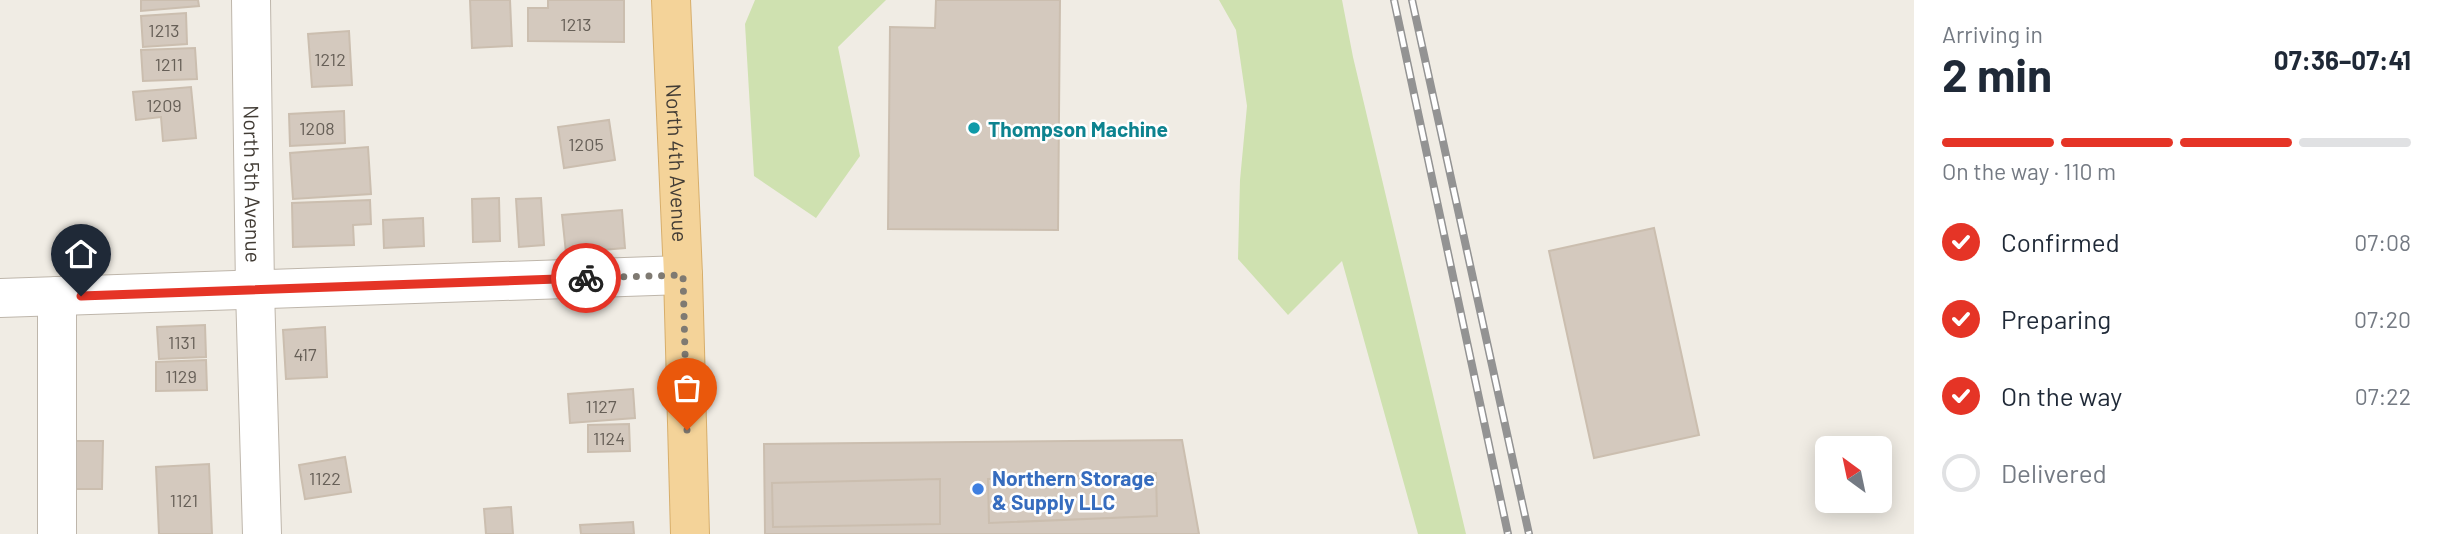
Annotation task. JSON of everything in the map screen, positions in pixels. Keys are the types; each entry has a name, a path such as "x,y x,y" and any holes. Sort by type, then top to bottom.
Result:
{"main road":[{"name":"North 4th Avenue","path":"671,0 683,275 690,534"}],"street":[{"name":"North 5th Avenue","path":"251,0 254,290 262,534"},
{"path":"0,298 683,275"},
{"path":"57,296 57,534"}],"green space":[{"path":"755,0 886,0 838,47 860,156 816,218 754,176 745,24"},
{"path":"1219,0 1342,0 1353,57 1466,534 1418,534 1342,261 1288,315 1238,259 1240,180 1247,106 1236,30"}],"building":[{"path":"141,0 198,0 199,6 141,11"},
{"path":"470,0 510,0 512,46 472,48"},
{"path":"548,0 624,0 624,42 528,41 528,8 548,8"},
{"name":"Thompson Machine","path":"936,0 1060,0 1058,230 888,229 890,27 935,28"},
{"path":"186,13 187,44 143,47 141,16"},
{"path":"349,31 352,85 312,87 308,34"},
{"path":"195,48 197,79 143,81 141,50"},
{"path":"191,87 196,138 163,141 161,117 136,120 133,92"},
{"path":"344,111 345,143 290,146 289,114"},
{"path":"609,120 615,160 564,168 558,127"},
{"path":"368,147 371,194 293,199 290,153"},
{"path":"499,198 500,241 473,242 472,199"},
{"path":"541,198 544,245 519,247 516,199"},
{"path":"370,200 371,224 353,225 354,245 293,247 292,203"},
{"path":"622,210 625,248 566,253 562,215"},
{"path":"423,218 424,246 384,248 383,220"},
{"path":"1654,228 1699,435 1594,458 1549,251"},
{"path":"205,325 206,357 159,359 157,327"},
{"path":"325,327 327,377 286,379 283,330"},
{"path":"206,360 207,390 156,391 156,362"},
{"path":"633,389 635,418 570,423 568,394"},
{"path":"629,424 630,451 588,452 588,425"},
{"name":"Northern Storage & Supply LLC","path":"1182,440 1199,534 765,534 764,444"},
{"path":"71,441 103,441 102,489 71,489"},
{"path":"345,457 351,492 305,499 299,465"},
{"path":"209,464 212,534 159,534 156,467"},
{"path":"1156,473 1157,516 989,523 988,479"},
{"path":"940,479 940,524 773,527 772,483"},
{"path":"511,507 513,534 486,534 484,509"},
{"path":"633,522 634,534 581,534 580,525"}],"railway":[{"path":"1394,0 1508,534"},
{"path":"1412,0 1529,534"}],"way so far":[{"path":"586,278 683,275 687,430"}],"place":[{"name":"Thompson Machine","path":"974,128"},
{"name":"Northern Storage & Supply LLC","path":"978,489"}],"route":[{"path":"81,296 586,278"}]}
